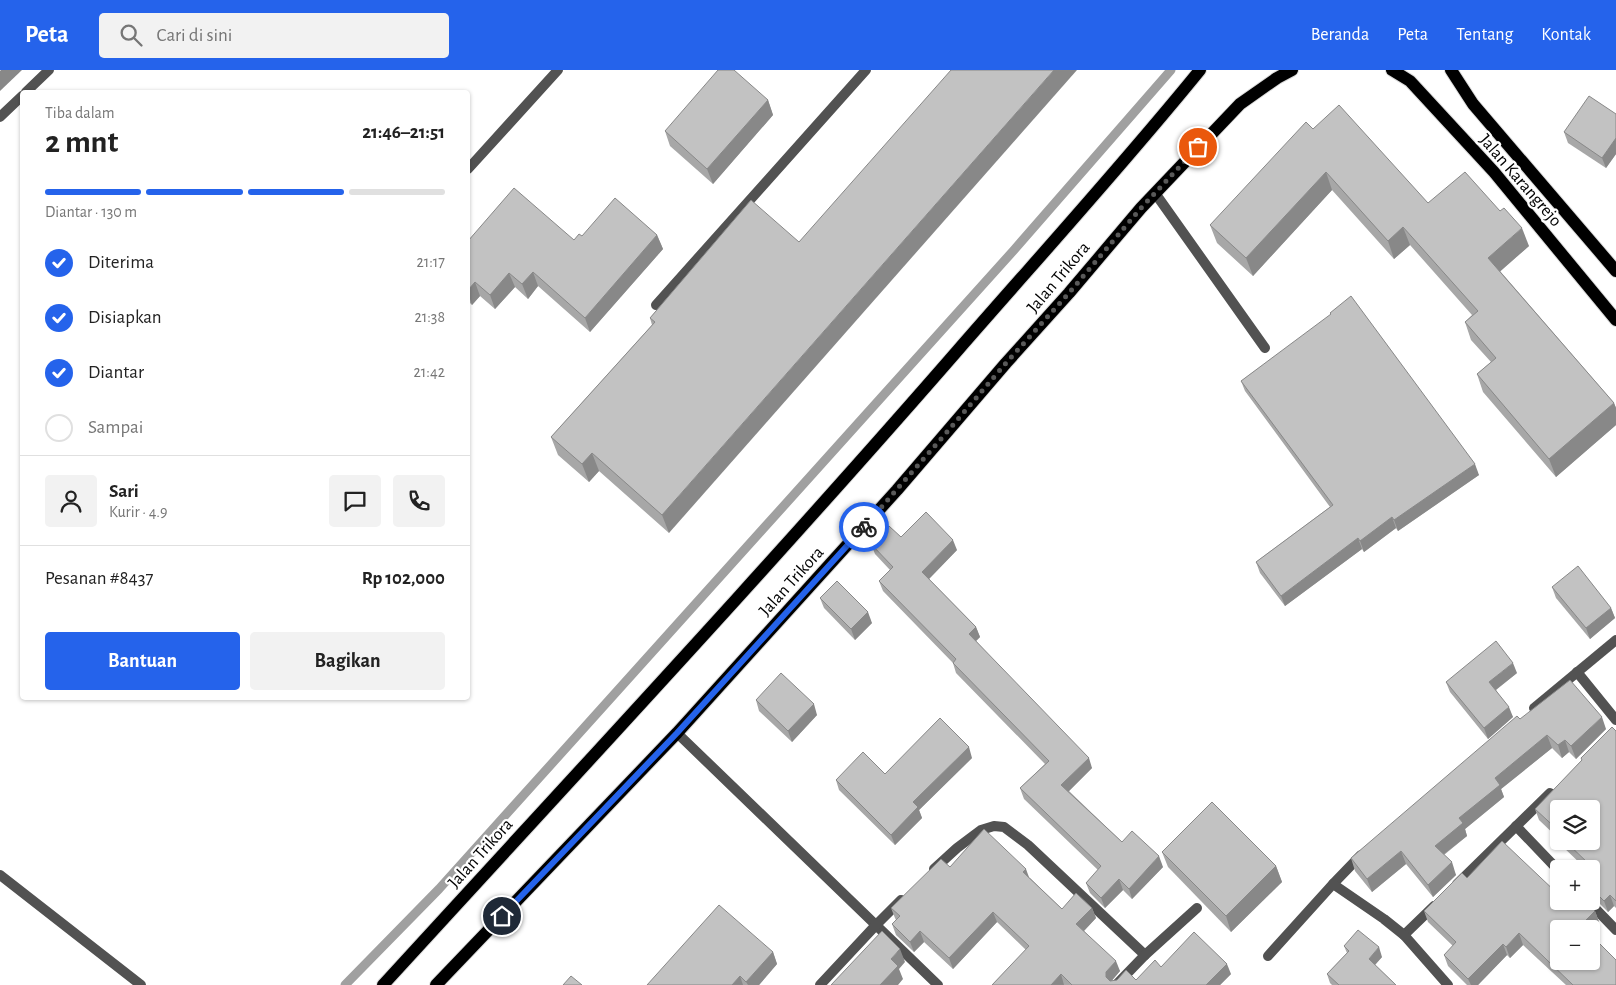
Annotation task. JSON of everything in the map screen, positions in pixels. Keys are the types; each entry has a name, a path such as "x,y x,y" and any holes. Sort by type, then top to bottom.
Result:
{"main road":[{"name":"Jalan Trikora","path":"383,985 772,560 1032,267 1200,70"},
{"name":"Jalan Trikora","path":"436,985 677,733 897,490 1135,215 1210,134 1240,104 1277,78 1292,70"},
{"name":"Jalan Karangrejo","path":"1392,70 1410,81 1494,172 1616,320"},
{"name":"Jalan Karangrejo","path":"1450,70 1473,104 1616,272"}],"street":[{"path":"28,90 49,70"},
{"path":"470,167 558,70"},
{"path":"656,305 866,70"},
{"path":"0,118 20,98"},
{"path":"1155,194 1266,348"},
{"path":"1525,716 1616,640"},
{"path":"1577,672 1616,720"},
{"path":"677,733 938,985"},
{"path":"1404,935 1559,784"},
{"path":"930,874 956,848 981,830 994,826 1004,827 1028,845 1145,955"},
{"path":"1516,826 1550,862"},
{"path":"1268,956 1333,884 1372,845"},
{"path":"0,875 141,985"},
{"path":"1333,884 1404,935 1448,985"},
{"path":"820,985 909,893"},
{"path":"1116,985 1145,955 1196,908"},
{"path":"1597,910 1616,930"}],"building":[{"path":"718,70 734,70 768,100 707,169 665,131"},
{"path":"951,70 1054,70 662,515 592,453 582,464 551,437 655,322 650,318 751,200 799,242"},
{"path":"1589,96 1616,114 1616,138 1602,158 1564,132"},
{"path":"1339,105 1428,203 1465,172 1500,211 1504,208 1522,228 1488,258 1614,403 1549,459 1477,374 1496,358 1465,322 1478,311 1403,227 1388,241 1326,172 1246,258 1210,225 1306,122 1313,129"},
{"path":"514,188 574,240 579,234 582,236 615,198 657,235 585,318 533,272 522,284 509,273 490,295 475,282 470,288 470,239"},
{"path":"1351,296 1475,464 1394,520 1392,517 1360,541 1358,538 1281,596 1256,562 1333,505 1241,381 1331,314"},
{"path":"926,512 953,540 922,572 976,627 969,634 1089,758 1061,785 1122,842 1132,831 1159,856 1129,889 1119,879 1101,898 1086,883 1101,866 1020,788 1049,761 953,663 956,659 879,581 893,567 871,544 889,526 901,537"},
{"path":"1578,566 1611,608 1586,628 1552,587"},
{"path":"837,581 868,612 851,629 820,598"},
{"path":"1496,641 1513,663 1489,682 1509,707 1484,728 1446,682"},
{"path":"781,673 814,704 788,731 756,700"},
{"path":"1570,680 1602,717 1571,746 1565,740 1558,745 1547,735 1495,778 1500,785 1459,818 1463,823 1435,846 1452,862 1428,885 1401,851 1367,879 1351,858 1517,716 1520,719"},
{"path":"940,718 969,747 913,802 918,807 891,835 836,780 863,752 885,774"},
{"path":"1612,727 1616,731 1616,901 1610,895 1604,901 1600,897 1600,860 1585,860 1574,850 1600,850 1600,800 1550,800 1550,823 1535,809 1582,760 1581,758"},
{"path":"1212,802 1276,866 1226,916 1162,852"},
{"path":"984,829 1026,869 1023,872 1062,909 1076,893 1092,908 1076,924 1116,961 1106,972 1106,977 1110,981 1117,980 1126,970 1136,980 1155,960 1161,967 1194,932 1227,964 1206,985 1072,985 1061,974 1051,985 992,985 1029,946 993,912 949,958 920,931 910,942 892,924 900,916 891,908 941,859 950,867"},
{"path":"1502,841 1550,886 1550,910 1595,911 1586,920 1550,920 1550,963 1519,933 1506,947 1503,944 1468,979 1444,955 1456,942 1424,911 1462,873 1467,878"},
{"path":"719,905 773,952 746,982 740,976 732,985 647,985"},
{"path":"1358,930 1379,947 1369,959 1396,985 1339,985 1327,974 1349,951 1344,946"},
{"path":"882,931 900,949 891,959 898,966 880,985 831,985"},
{"path":"1600,944 1616,960 1616,985 1573,985 1557,970 1600,970"},
{"path":"571,976 582,985 563,985"}],"waterway":[{"path":"345,985 439,889 1014,250 1171,70"}],"way so far":[{"path":"864,527 1069,293 1107,246 1198,147"}],"route":[{"path":"502,916 677,733 864,527"}]}
